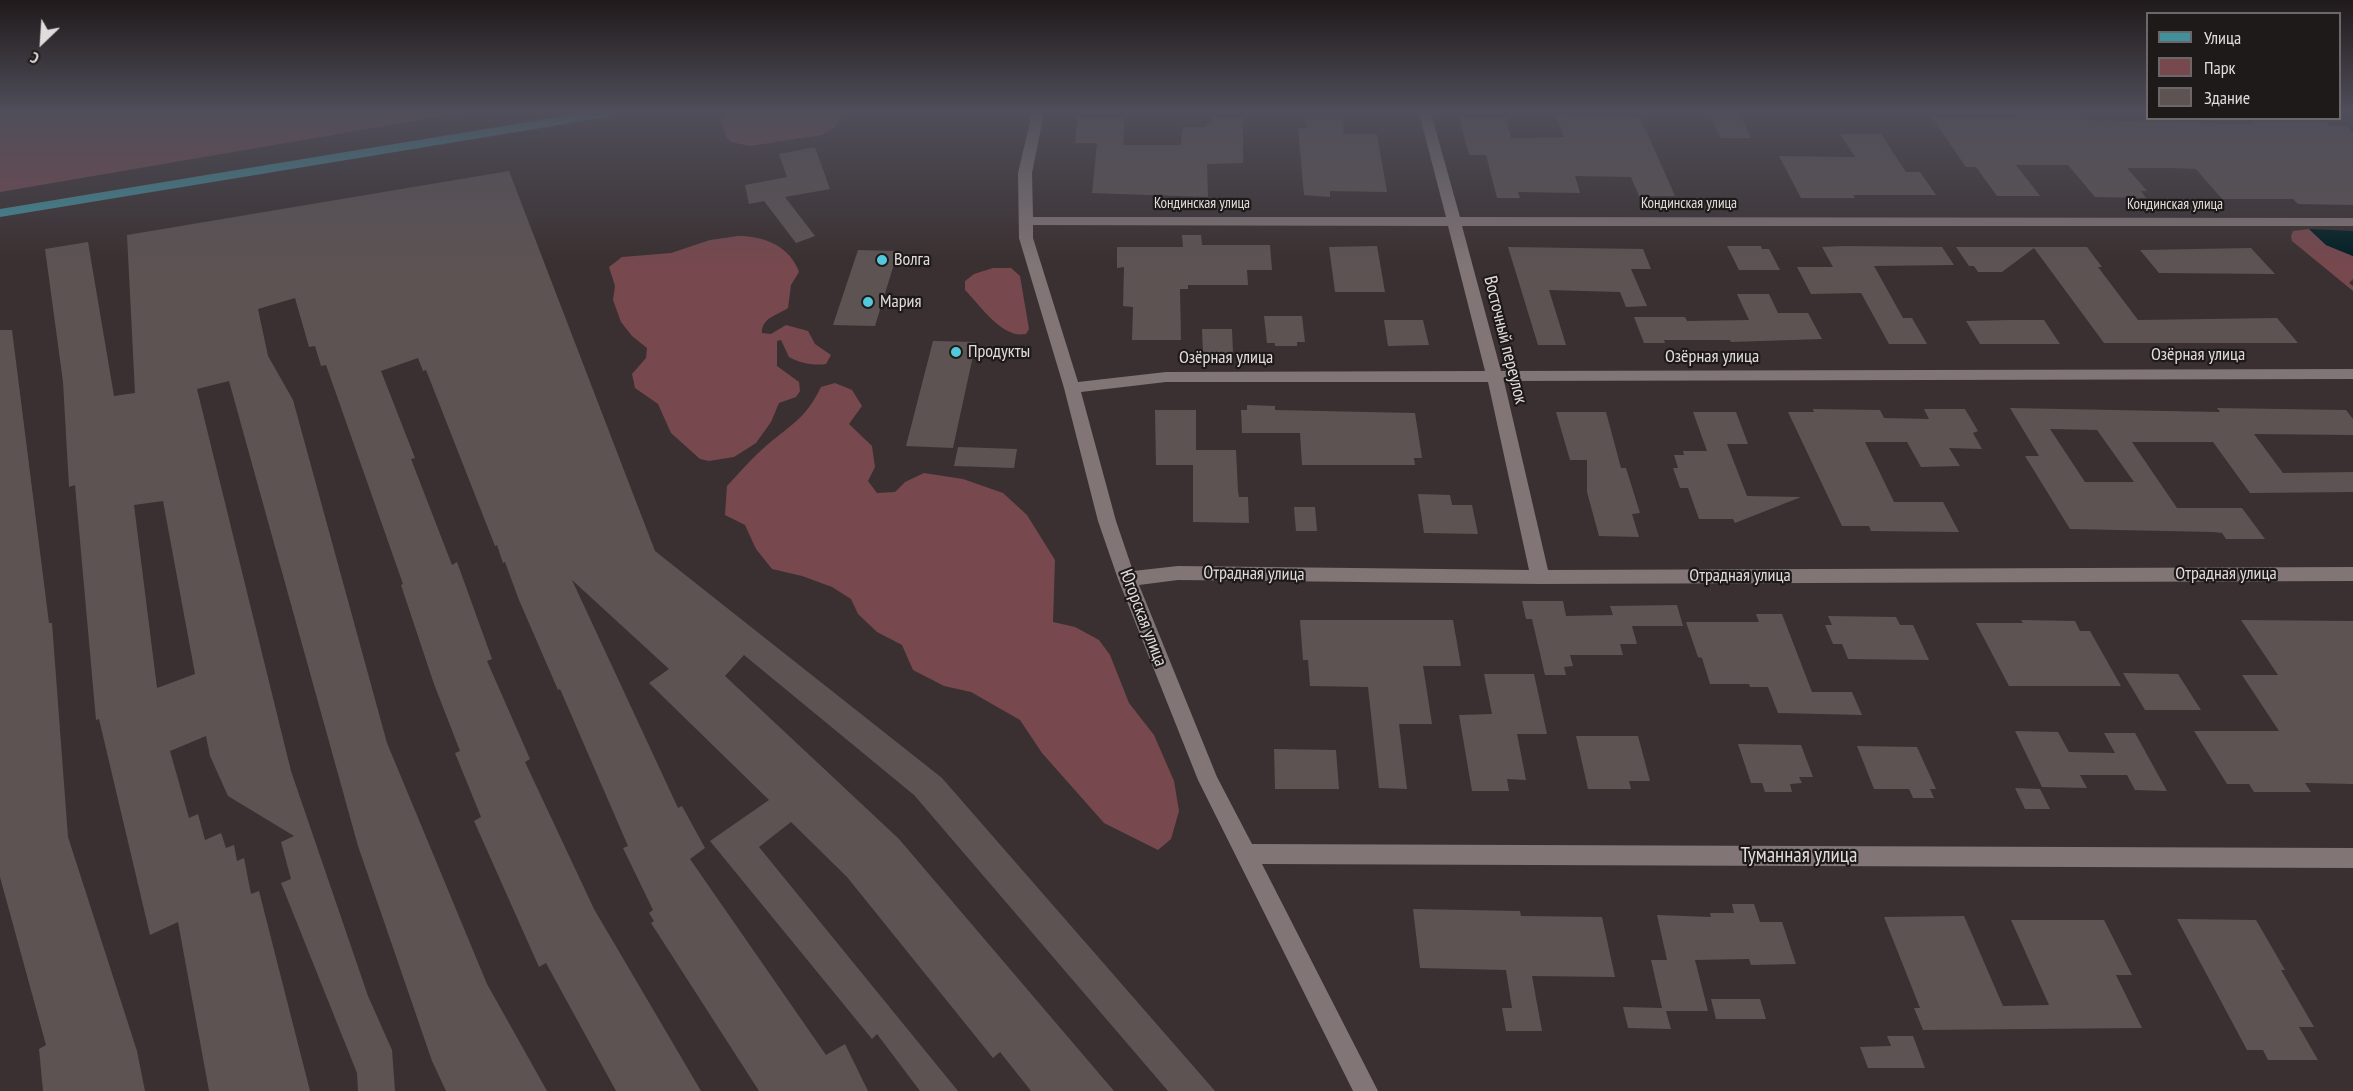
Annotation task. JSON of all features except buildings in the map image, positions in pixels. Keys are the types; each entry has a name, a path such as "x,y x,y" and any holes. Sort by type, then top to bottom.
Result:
{"main road":[{"path":"0,213 298,164"}],"street":[{"name":"Югорская улица","path":"1027,164 1024,220 1029,252 1072,388 1107,520 1127,579 1208,780 1366,1091"},
{"name":"Восточный переулок","path":"1439,164 1495,377 1540,577"},
{"name":"Кондинская улица","path":"1024,220 2353,222"},
{"name":"Озёрная улица","path":"1072,388 1166,377 2353,374"},
{"name":"Отрадная улица","path":"1127,579 1179,573 1540,577 2353,574"},
{"name":"Туманная улица","path":"1245,854 2353,858"}],"green space":[{"path":"0,164 164,164 0,192"},
{"path":"2309,229 2326,245 2353,256 2353,279 2349,283 2353,286 2353,291 2292,241 2293,231"},
{"path":"748,236 775,244 789,255 799,272 791,285 788,308 767,320 762,333 771,334 786,325 808,331 815,344 831,355 826,364 816,365 802,362 789,357 781,340 777,341 777,366 799,382 800,391 796,397 779,403 771,422 756,443 734,457 709,461 700,459 671,433 658,404 635,388 632,374 646,358 647,348 632,336 621,322 613,300 615,286 609,267 622,257 671,253 710,240"},
{"path":"993,268 1011,268 1020,276 1029,329 1026,334 1017,334 1000,326 965,290 965,281 974,274"},
{"path":"835,383 852,390 862,406 849,424 872,446 875,467 868,481 877,493 895,492 905,482 924,473 963,479 1003,493 1027,515 1055,560 1053,622 1075,627 1099,640 1110,655 1129,703 1154,735 1174,781 1179,811 1171,839 1158,850 1104,823 1042,753 1020,720 971,692 944,686 913,670 902,645 877,632 858,614 851,599 832,587 802,576 772,569 756,549 745,525 725,515 727,486 762,450 804,413 821,387"}],"water":[{"path":"2309,229 2353,231 2353,256 2326,245"}],"place":[{"name":"Волга","path":"882,260"},
{"name":"Мария","path":"868,302"},
{"name":"Продукты","path":"956,352"}]}
